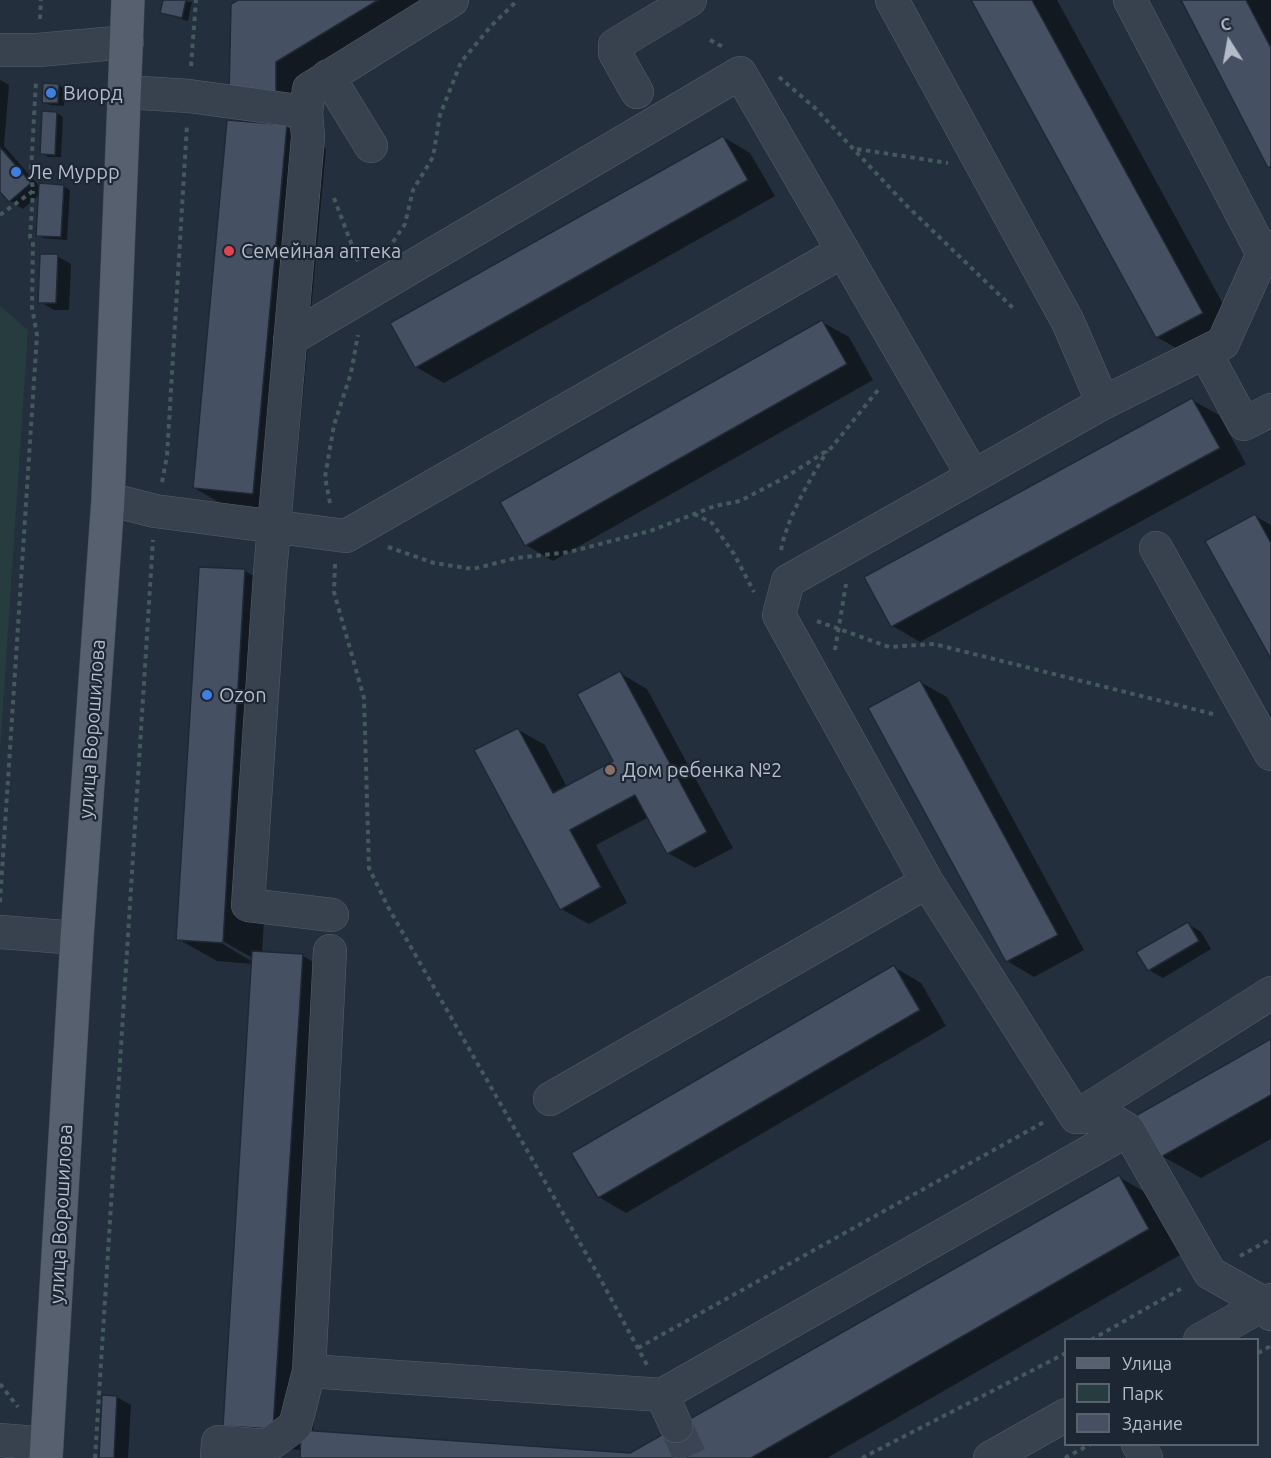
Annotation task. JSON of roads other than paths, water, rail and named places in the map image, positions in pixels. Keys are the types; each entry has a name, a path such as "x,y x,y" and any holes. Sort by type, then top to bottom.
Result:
{"main road":[{"name":"улица Ворошилова","path":"47,1451 77,938 108,499 128,0"}],"street":[{"path":"332,915 249,905 274,527 308,137 306,112 309,89 452,0"},
{"path":"637,92 615,53 615,45 690,0"},
{"path":"892,0 1068,322 1103,403"},
{"path":"1073,1112 927,882 779,615 788,581 1103,403 1223,343 1267,251 1130,0"},
{"path":"0,50 38,50 127,42"},
{"path":"290,339 740,73 973,476"},
{"path":"328,76 371,146"},
{"path":"126,92 189,96 306,112"},
{"path":"108,499 155,511 341,536 843,251"},
{"path":"1205,352 1244,424 1271,410"},
{"path":"1156,548 1271,754"},
{"path":"550,1099 927,882"},
{"path":"0,932 77,938"},
{"path":"217,1458 218,1442 267,1446 295,1426 309,1371 330,951"},
{"path":"1073,1112 1271,993"},
{"path":"1073,1112 1105,1116 1128,1130 1210,1273 1269,1306"},
{"path":"309,1371 662,1395 1128,1130"},
{"path":"1204,1338 1269,1306"},
{"path":"662,1395 676,1426"},
{"path":"990,1458 1064,1416"},
{"path":"0,1440 47,1451"}],"tunnel":[{"path":"676,1426 691,1458"}],"place":[{"name":"Виорд","path":"51,93"},
{"name":"Ле Муррр","path":"16,172"},
{"name":"Семейная аптека","path":"229,251"},
{"name":"Ozon","path":"207,695"},
{"name":"Дом ребенка №2","path":"610,770"}]}
